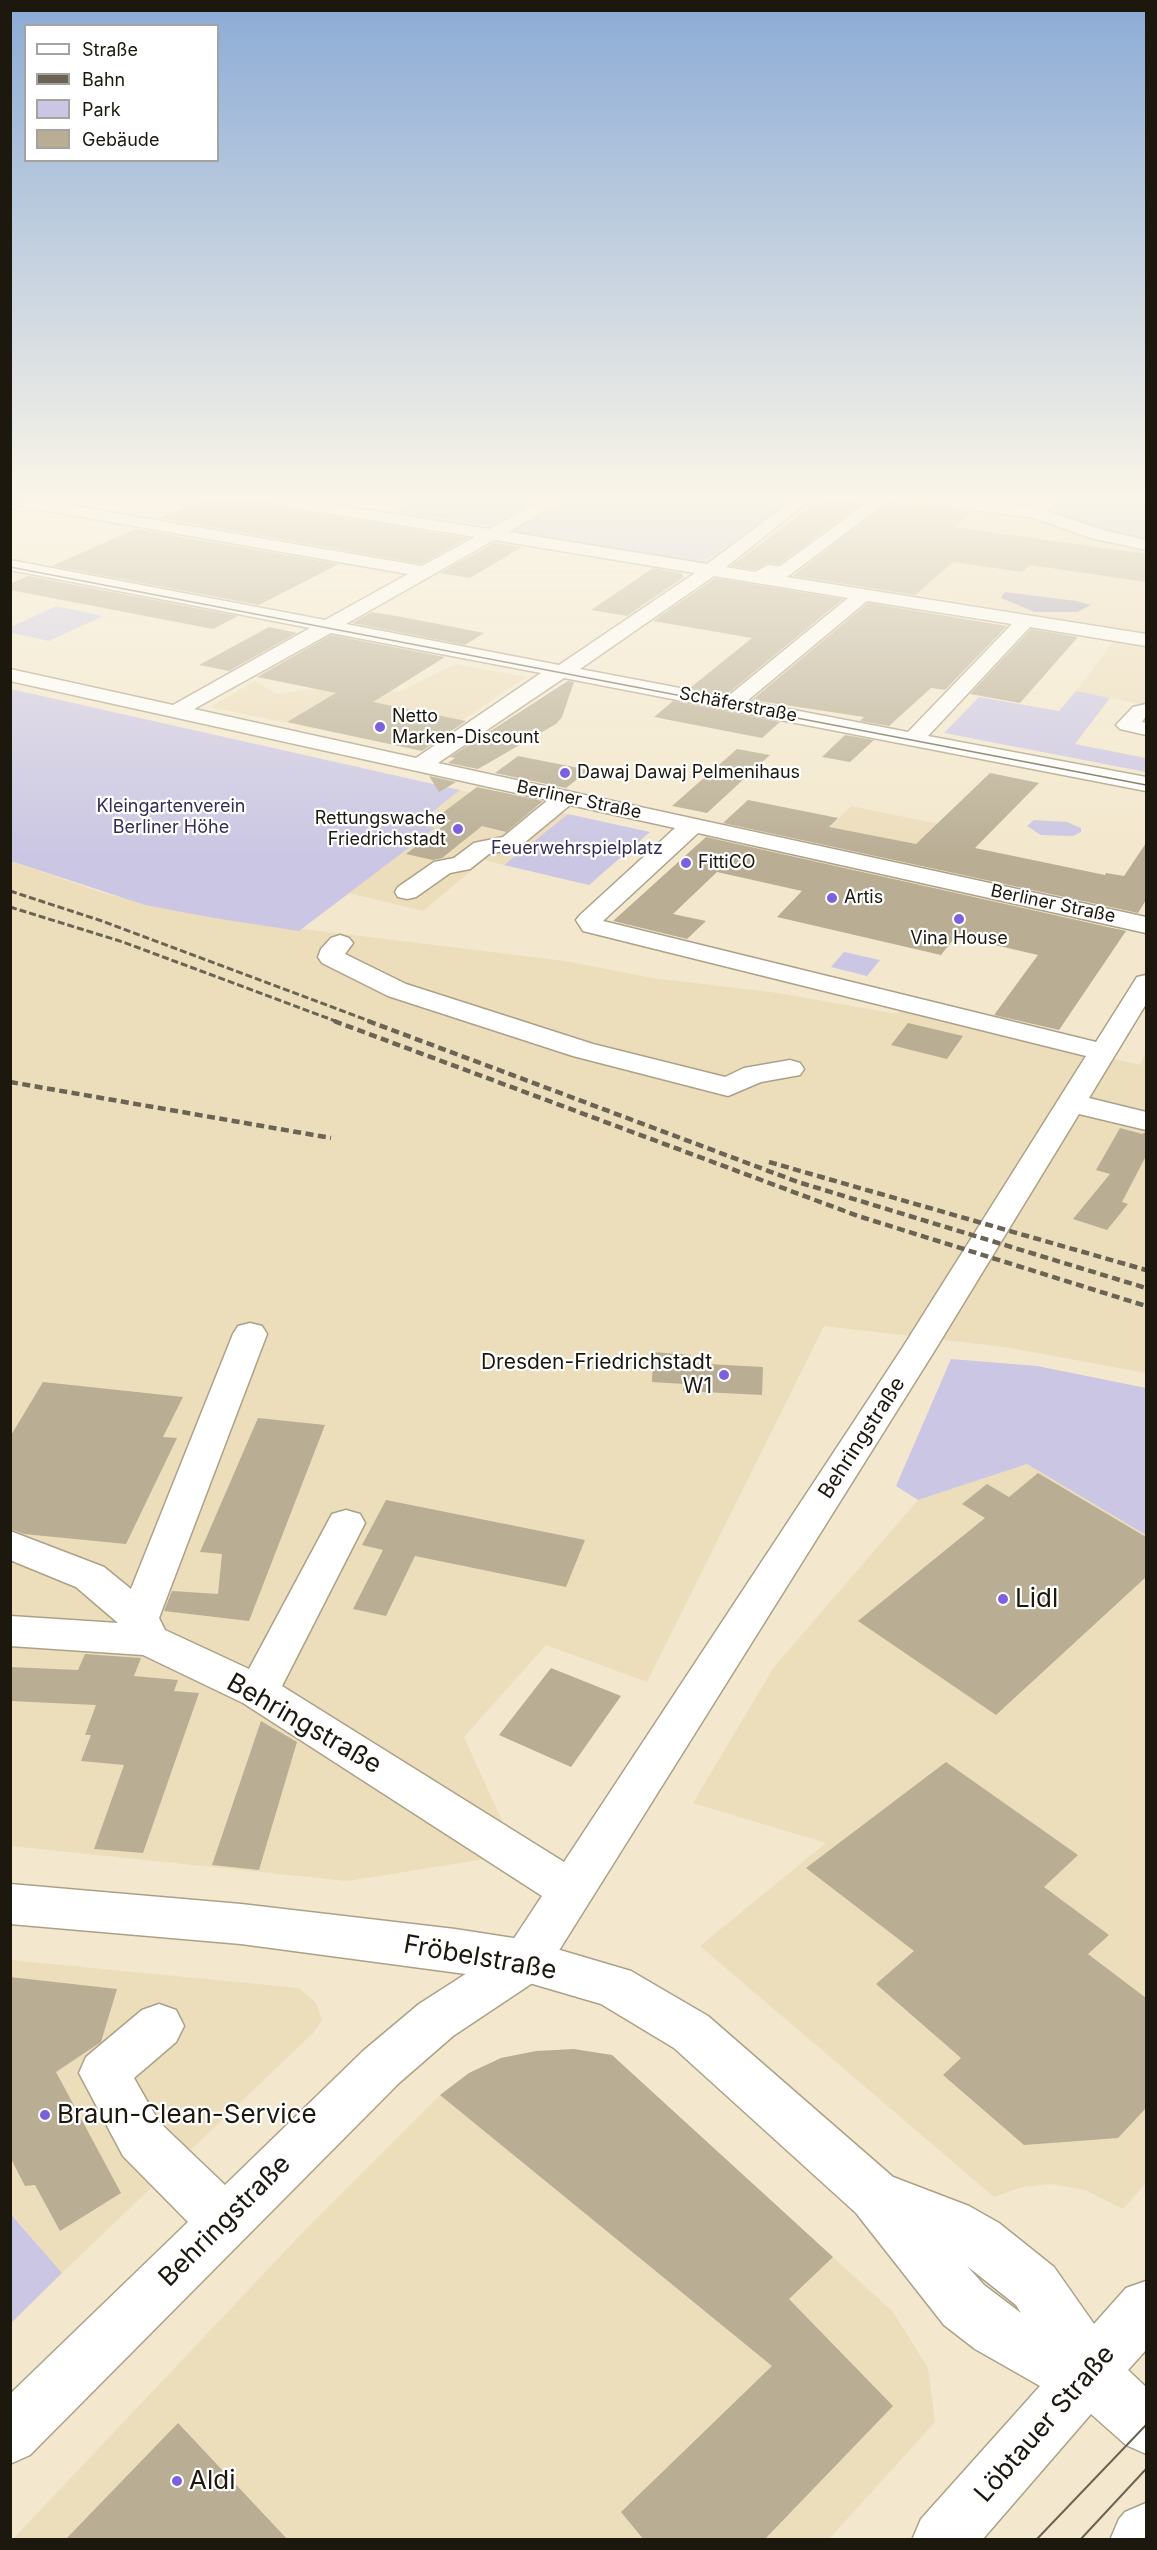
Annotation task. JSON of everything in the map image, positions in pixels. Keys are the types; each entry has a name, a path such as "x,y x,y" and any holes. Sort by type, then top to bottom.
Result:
{"street":[{"name":"Schäferstraße","path":"290,619 1146,784"},
{"path":"178,710 340,619"},
{"path":"420,765 640,619"},
{"path":"731,704 834,619"},
{"path":"1013,619 1146,640"},
{"path":"913,739 1025,621"},
{"name":"Berliner Straße","path":"10,675 178,710 1146,925"},
{"path":"1146,700 1140,711 1137,727 1120,735 1126,743 1146,746"},
{"path":"407,892 443,867 461,864 482,848 510,843 566,797"},
{"path":"693,825 589,920 592,926 1103,1052"},
{"path":"340,944 334,949 332,957 397,990 583,1050 728,1087 754,1074 790,1069"},
{"name":"Behringstraße","path":"10,2435 389,2060 436,2020 526,1961 918,1350 1146,983"},
{"path":"1071,1103 1146,1121"},
{"path":"10,1545 90,1577 144,1629 249,1334"},
{"path":"258,1692 346,1524"},
{"name":"Behringstraße","path":"10,1631 144,1629 258,1692 572,1890"},
{"name":"Fröbelstraße","path":"10,1904 241,1924 526,1961 614,1986 691,2032 875,2195 964,2305 995,2329 1048,2361 1090,2374 1146,2425"},
{"path":"159,2026 104,2073 141,2139 224,2221"},
{"name":"Löbtauer Straße","path":"942,2540 1090,2374 1146,2307"},
{"path":"1140,2540 1146,2533"}],"shaded area":[{"path":"1062,619 1146,619 1146,633"},
{"path":"1113,642 1146,647 1146,705 1076,691"},
{"path":"455,664 526,677 418,750 210,707 255,681 277,694 351,684 399,692"},
{"path":"460,790 568,814 504,865 484,860 423,911 349,893 434,829 418,825"},
{"path":"851,806 988,834 974,849 819,837"},
{"path":"11,861 106,894 214,918 565,961 652,978 778,993 897,1014 903,1007 1140,1065 1146,1052 1146,1373 1005,1347 824,1326 647,1682 546,1645 464,1737 517,1854 347,1881 11,1846"},
{"path":"1027,1464 1146,1535 1146,2183 1123,2209 1085,2190 1051,2184 1022,2187 994,2197 700,1946 826,1843 693,1803 774,1667 918,1500"},
{"path":"10,1960 299,1988 316,2003 322,2020 314,2032 62,2273 11,2213"},
{"path":"536,2051 612,2055 893,2312 928,2368 935,2422 829,2539 12,2540 306,2229 440,2095 469,2073 501,2058"}],"green space":[{"path":"28,619 97,619 49,641 11,633 11,627"},
{"name":"Kleingartenverein Berliner Höhe","path":"11,689 460,790 418,824 435,828 299,931 145,905 11,861"},
{"path":"1076,691 1110,698 1075,744 1146,758 1146,772 944,733 979,697 1059,711"},
{"name":"Feuerwehrspielplatz","path":"568,814 650,832 589,885 504,865"},
{"path":"1034,820 1067,822 1081,828 1081,832 1073,836 1041,835 1027,826"},
{"path":"844,952 880,960 867,976 831,967"},
{"path":"951,1359 1037,1366 1146,1388 1146,1535 1027,1464 918,1500 896,1486"},
{"path":"10,2213 62,2273 11,2323 10,2323"}],"building":[{"path":"161,619 232,619 213,629"},
{"path":"359,619 412,619 484,633 465,645 352,623"},
{"path":"656,619 819,619 726,695 690,688 752,638 653,621"},
{"path":"849,619 965,619 1007,626 945,690 931,688 889,726 860,721 864,717 752,700"},
{"path":"269,627 297,633 229,671 199,665"},
{"path":"1031,629 1078,637 1020,703 970,694"},
{"path":"331,635 445,657 373,702 466,721 422,751 287,722 336,693 257,677"},
{"path":"568,681 574,682 562,717 556,724 478,769 448,763 455,758 450,757"},
{"path":"673,701 780,722 762,738 654,717"},
{"path":"845,735 874,740 850,762 822,757"},
{"path":"737,749 770,755 707,813 672,806"},
{"path":"518,756 589,770 566,788 495,773"},
{"path":"990,773 1039,783 975,848 1105,875 1106,873 1124,876 1146,843 1146,900 1138,913 723,823 748,800 838,818 829,827 916,844"},
{"path":"429,776 456,782 439,792"},
{"name":"Rettungswache Friedrichstadt","path":"477,787 543,801 506,832 482,826 442,858 433,860 406,854 451,820 437,817"},
{"path":"706,837 1126,931 1059,1030 994,1015 1038,955 956,936 941,955 777,917 802,891 717,872 673,914 706,921 687,939 613,921"},
{"path":"908,1023 963,1036 947,1059 891,1045"},
{"path":"1120,1128 1142,1134 1146,1132 1146,1156 1122,1202 1128,1204 1107,1230 1073,1219 1110,1174 1096,1170"},
{"name":"Dresden-Friedrichstadt W1","path":"653,1352 691,1355 690,1363 763,1367 762,1395 683,1391 684,1384 652,1382"},
{"path":"43,1382 183,1397 163,1437 177,1438 126,1544 24,1534 10,1529 10,1437"},
{"path":"258,1418 325,1425 249,1621 164,1611 172,1591 218,1594 222,1554 200,1552"},
{"name":"Lidl","path":"1038,1473 1146,1537 1146,1577 996,1715 858,1621 985,1518 962,1504 987,1484 1009,1497"},
{"path":"386,1500 585,1540 566,1587 415,1556 386,1616 353,1609 383,1550 362,1545"},
{"path":"85,1654 141,1658 134,1676 178,1680 174,1691 199,1693 143,1853 94,1849 124,1765 81,1761 91,1735 85,1735 96,1705 10,1701 10,1667 78,1670"},
{"path":"551,1668 621,1696 571,1767 499,1735"},
{"path":"261,1721 297,1742 259,1870 212,1865"},
{"path":"946,1762 1078,1855 1044,1887 1109,1935 1088,1954 1146,1998 1146,2108 1118,2138 1024,2145 943,2075 961,2058 876,1984 914,1951 806,1868"},
{"name":"Braun-Clean-Service","path":"10,1977 117,1989 101,2042 56,2072 121,2193 60,2231 35,2185 25,2186 10,2157"},
{"path":"574,2049 612,2055 833,2257 789,2299 893,2406 764,2540 644,2540 621,2512 772,2366 440,2095 469,2073 501,2058 536,2051"},
{"name":"Aldi","path":"178,2423 288,2540 65,2540"}],"tram line":[{"path":"281,619 1146,785"},
{"path":"1036,2540 1146,2425"},
{"path":"1080,2540 1146,2469"}],"railway":[{"path":"10,891 102,921 372,1022"},
{"path":"10,907 123,942 338,1022"},
{"path":"334,1021 858,1216 1146,1306"},
{"path":"368,1021 798,1182 1146,1288"},
{"path":"10,1082 331,1138"},
{"path":"769,1162 1146,1270"}],"place":[{"name":"Netto Marken-Discount","path":"380,727"},
{"name":"Dawaj Dawaj Pelmenihaus","path":"565,773"},
{"name":"Rettungswache Friedrichstadt","path":"458,829"},
{"name":"FittiCO","path":"686,863"},
{"name":"Artis","path":"832,898"},
{"name":"Vina House","path":"959,919"},
{"name":"Dresden-Friedrichstadt W1","path":"724,1375"},
{"name":"Lidl","path":"1003,1599"},
{"name":"Braun-Clean-Service","path":"45,2115"},
{"name":"Aldi","path":"177,2481"}]}
